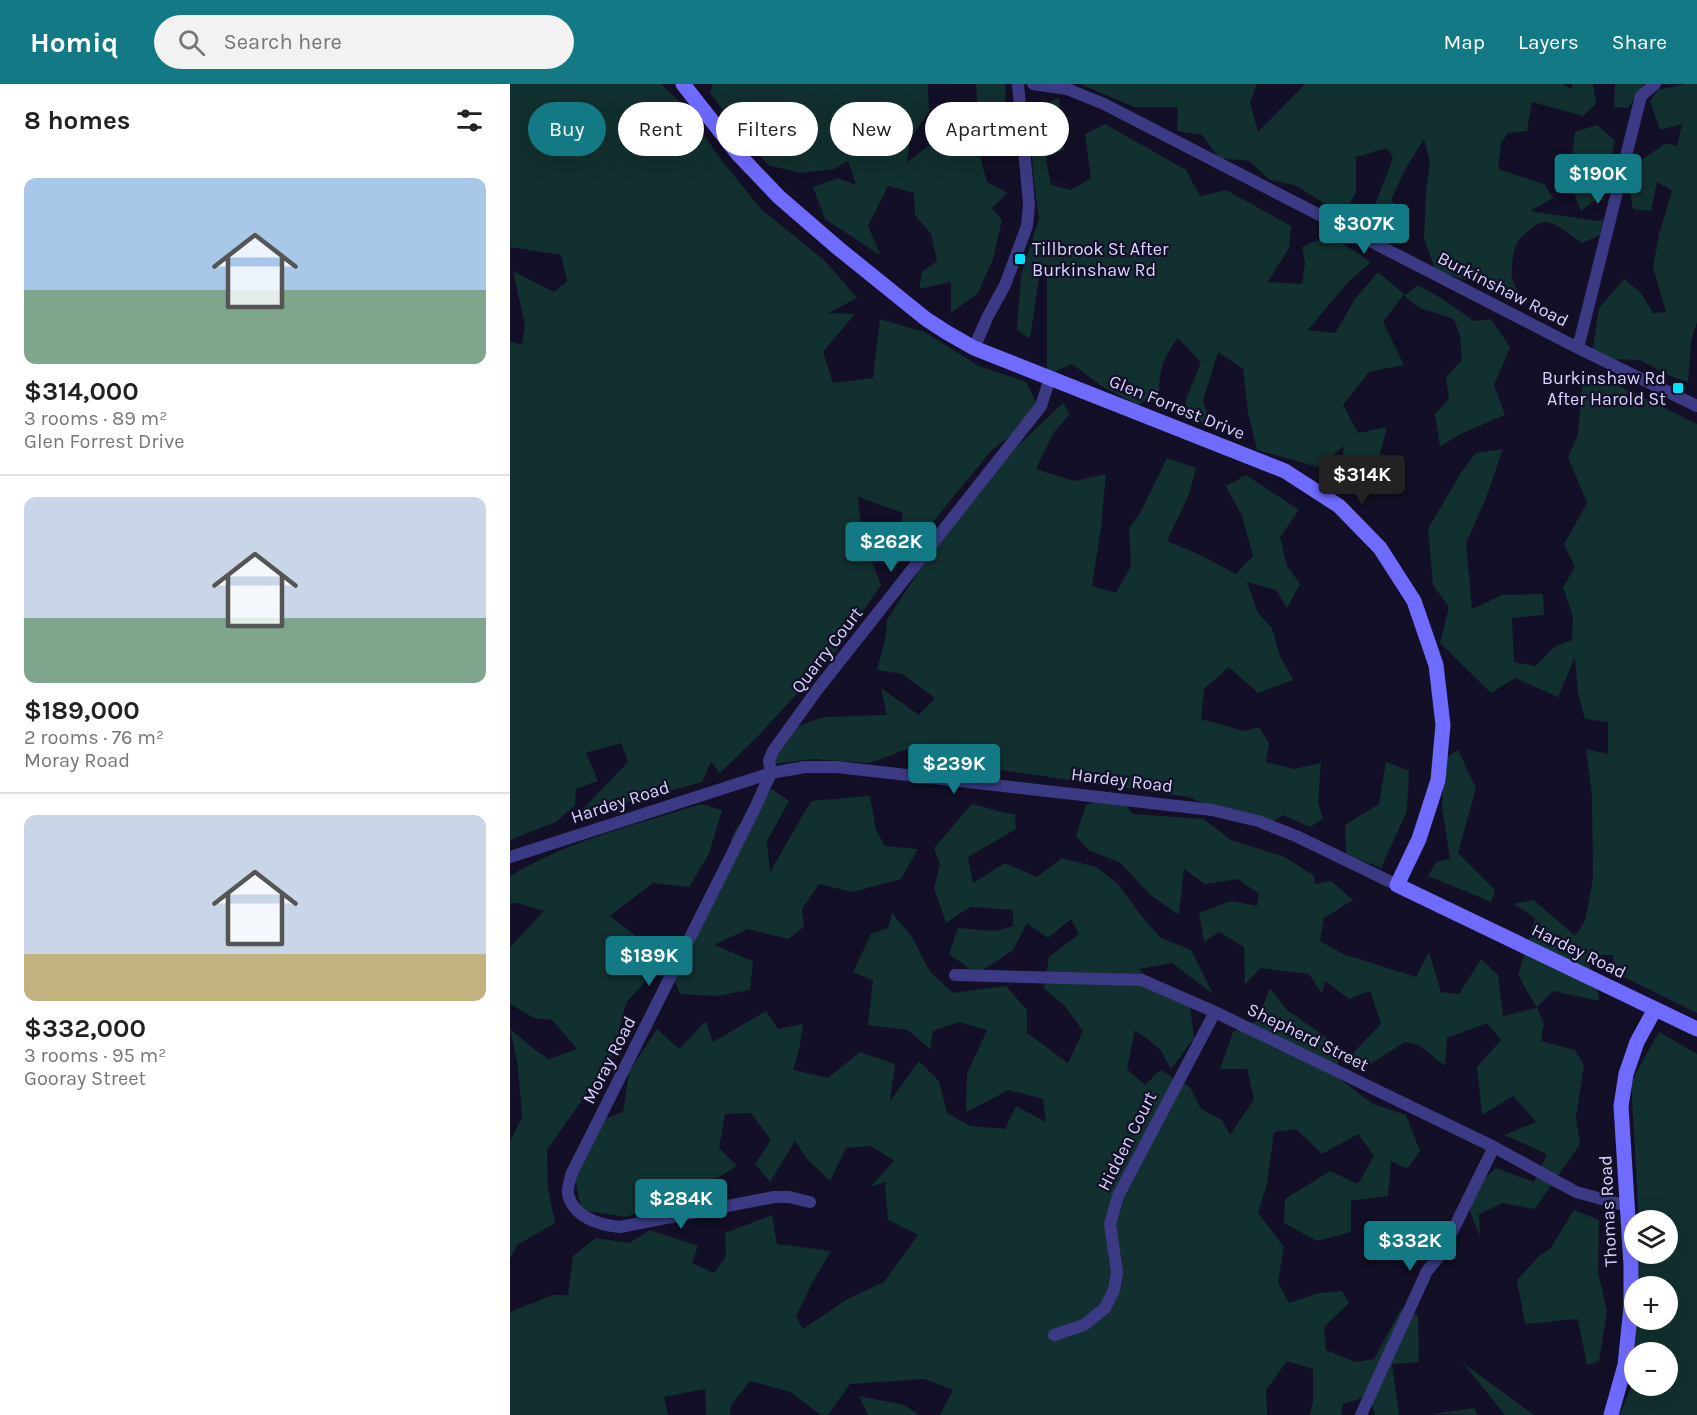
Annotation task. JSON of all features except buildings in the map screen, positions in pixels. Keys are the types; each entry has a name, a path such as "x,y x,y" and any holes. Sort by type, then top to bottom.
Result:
{"street":[{"name":"Glen Forrest Drive","path":"683,84 738,154 779,197 926,319 975,348 1285,471 1339,506 1380,548 1414,601 1436,665 1443,725 1438,780 1419,839 1397,885"},
{"path":"975,348 987,318 1005,285 1027,226 1029,204 1018,84"},
{"name":"Burkinshaw Road","path":"1033,84 1067,89 1104,104 1578,348 1697,406"},
{"path":"1578,348 1641,96 1655,84"},
{"name":"Quarry Court","path":"771,773 769,760 773,752 817,690 1041,406 1050,378"},
{"name":"Hardey Road","path":"510,857 771,773 805,767 837,767 1212,810 1258,821 1296,836 1697,1029"},
{"name":"Moray Road","path":"771,773 756,808 571,1175 568,1191 572,1204 585,1217 602,1225 620,1227 774,1197 789,1197 810,1202"},
{"name":"Shepherd Street","path":"955,975 1142,980 1215,1012 1494,1148 1576,1192 1627,1206"},
{"name":"Thomas Road","path":"1611,1415 1625,1365 1631,1307 1631,1265 1621,1106 1626,1074 1637,1042 1655,1009"},
{"name":"Hidden Court","path":"1054,1335 1084,1325 1105,1308 1114,1290 1117,1272 1110,1224 1118,1196 1215,1012"},
{"path":"1361,1415 1427,1271 1441,1254 1494,1148"}],"green space":[{"path":"510,84 661,84 680,102 618,102 618,156 704,156 704,135 716,152 716,156 719,156 761,209 825,261 857,298 828,313 855,314 823,352 833,383 873,378 880,319 924,332 979,366 1026,382 1038,407 1034,416 990,452 892,572 903,513 858,497 862,536 881,585 836,651 759,735 720,773 711,762 702,782 576,816 628,762 621,743 586,753 598,781 576,789 575,805 556,822 510,840 510,341 522,345 525,325 513,271 554,292 567,281 561,255 510,247"},
{"path":"712,84 928,84 929,102 925,102 925,118 913,135 913,102 830,102 830,156 908,156 907,162 925,148 925,156 980,156 987,182 1008,193 992,208 1002,220 993,259 978,293 951,313 951,282 919,289 922,272 937,261 931,234 915,215 914,193 888,186 868,226 881,256 825,219 813,187 838,178 856,185 848,161 834,169 801,173 768,165 760,156 818,156 818,102 717,102 710,93"},
{"path":"976,84 1005,84 1006,102 977,102"},
{"path":"1080,84 1257,84 1250,103 1258,132 1305,84 1563,84 1571,89 1573,84 1593,84 1596,104 1583,116 1532,102 1527,131 1508,133 1501,143 1498,169 1544,184 1553,198 1530,211 1598,221 1603,219 1600,235 1582,243 1559,227 1546,222 1534,226 1526,233 1516,246 1512,280 1526,305 1497,289 1436,271 1424,239 1430,162 1424,139 1406,168 1391,200 1401,211 1386,234 1372,213 1393,158 1387,148 1356,157 1356,192 1344,215 1294,185 1270,180 1249,161 1219,158 1202,135 1177,131 1178,107 1134,107"},
{"path":"1615,84 1644,84 1628,108 1614,107"},
{"path":"1685,84 1697,84 1697,322 1691,341 1688,382 1670,376 1640,360 1610,359 1592,354 1599,308 1624,279 1641,293 1653,313 1666,312 1653,267 1659,234 1672,191 1657,182 1651,211 1633,209 1625,171 1666,143 1677,146 1682,124 1660,130 1650,101 1658,90"},
{"path":"1105,124 1186,170 1200,196 1226,190 1291,226 1289,248 1268,282 1302,284 1305,263 1302,247 1329,235 1371,262 1348,282 1308,330 1335,333 1355,299 1378,272 1404,294 1383,322 1404,365 1369,372 1343,405 1358,433 1387,427 1375,474 1340,481 1344,446 1318,467 1257,450 1248,412 1243,369 1218,352 1203,401 1211,424 1184,419 1186,399 1201,362 1178,338 1163,364 1159,393 1138,405 1103,387 1072,364 1047,375 1047,279 1041,263 1030,339 1017,330 1021,275 1039,219 1032,156 1049,156 1046,157 1051,185 1071,190 1091,178 1085,134"},
{"path":"1597,125 1615,141 1609,166 1608,190 1581,211 1569,181 1575,132"},
{"path":"1418,285 1474,321 1491,319 1510,347 1494,385 1505,415 1460,434 1440,447 1435,414 1449,399 1446,377 1462,360 1460,336 1454,319 1420,308 1404,296"},
{"path":"1583,375 1598,379 1599,376 1697,424 1697,1013 1614,972 1613,955 1587,955 1600,1001 1553,991 1537,1007 1544,1024 1541,1041 1575,1050 1584,1065 1576,1117 1580,1144 1535,1209 1503,1203 1479,1214 1480,1236 1464,1197 1496,1168 1534,1182 1547,1154 1504,1135 1536,1122 1513,1096 1482,1115 1477,1067 1501,1040 1487,1023 1447,1038 1445,1066 1419,1045 1405,1042 1364,1068 1348,1058 1381,1024 1370,991 1349,999 1325,981 1322,994 1309,974 1261,968 1245,984 1244,947 1219,932 1204,942 1199,913 1231,901 1257,906 1259,894 1238,879 1205,884 1184,869 1179,915 1149,894 1121,863 1088,850 1076,836 1086,805 1116,793 1133,814 1204,819 1231,840 1285,857 1314,876 1315,884 1331,881 1353,900 1324,918 1320,941 1343,954 1416,977 1429,952 1441,992 1459,994 1481,959 1498,975 1503,1016 1537,1008 1518,975 1535,918 1514,904 1534,900 1575,936 1585,921 1593,878 1592,795 1586,749 1608,754 1608,722 1585,719 1578,693 1575,657 1558,697 1515,678 1491,693 1440,643 1449,607 1433,585 1428,529 1462,471 1476,453 1503,449 1486,498 1466,543 1472,609 1502,595 1543,594 1544,615 1512,618 1514,662 1536,666 1554,647 1572,640 1573,617 1563,587 1575,567 1564,544 1587,503 1568,457 1578,435"},
{"path":"1063,403 1070,414 1054,432 1036,469 1074,481 1106,474 1092,586 1116,593 1131,566 1129,528 1139,515 1167,458 1196,468 1189,494 1167,541 1236,574 1253,556 1242,516 1226,486 1246,475 1299,510 1280,537 1287,566 1300,584 1287,608 1276,590 1247,582 1258,613 1272,628 1280,656 1293,680 1258,693 1229,667 1204,689 1201,719 1244,731 1259,727 1269,744 1266,762 1294,769 1321,763 1318,802 1323,819 1310,827 1283,815 1265,827 1188,797 937,761 916,746 869,763 814,759 774,764 789,730 823,717 887,715 881,688 919,715 935,698 902,674 877,670 886,635 887,620 937,543 1011,452"},
{"path":"1458,750 1476,788 1458,853 1495,890 1491,902 1428,876 1436,862 1450,859 1442,807 1444,759"},
{"path":"1386,762 1409,771 1407,811 1381,868 1346,854 1345,825 1379,804"},
{"path":"772,789 789,801 767,841 770,872 811,801 870,796 876,830 885,846 918,849 901,879 852,892 819,884 802,909 804,927 788,939 748,929 714,945 753,961 750,990 716,996 680,994 670,969 724,862 734,832 760,796"},
{"path":"701,804 722,810 709,854 689,887 653,883 610,916 641,940 658,937 659,966 626,1003 612,1057 547,1150 548,1189 555,1223 517,1245 510,1259 510,1141 522,1118 518,1066 510,1029 549,1059 577,1049 552,1020 534,1018 510,1004 510,947 544,911 510,903 510,876 532,863 579,843"},
{"path":"972,804 1015,814 1016,829 968,857 973,883 1005,863 1037,877 1062,858 1096,867 1118,884 1161,938 1191,950 1213,994 1172,963 1139,969 1157,987 1189,998 1194,1038 1171,1069 1160,1049 1135,1030 1127,1069 1145,1085 1160,1070 1190,1087 1201,1109 1222,1120 1230,1135 1254,1099 1247,1069 1220,1069 1233,1032 1257,1021 1270,988 1287,1010 1323,1035 1339,1052 1337,1077 1373,1104 1406,1115 1420,1151 1407,1169 1391,1161 1388,1196 1351,1201 1351,1232 1317,1241 1284,1223 1285,1199 1330,1171 1358,1184 1374,1156 1358,1134 1322,1154 1296,1129 1274,1132 1267,1184 1258,1213 1284,1247 1278,1282 1289,1303 1319,1293 1342,1291 1349,1303 1324,1327 1326,1350 1356,1362 1374,1359 1401,1309 1418,1316 1419,1362 1392,1364 1399,1415 1375,1415 1369,1396 1343,1404 1341,1415 1310,1415 1313,1401 1313,1369 1287,1361 1266,1390 1267,1415 940,1415 953,1390 924,1379 850,1384 828,1415 821,1415 790,1392 750,1381 731,1405 730,1415 706,1415 705,1389 664,1397 668,1415 510,1415 510,1312 553,1295 568,1295 573,1256 596,1238 629,1243 650,1230 698,1246 692,1263 714,1273 726,1256 725,1233 772,1215 777,1244 831,1251 796,1317 803,1329 846,1300 884,1282 918,1235 888,1220 885,1182 870,1187 894,1161 871,1146 846,1148 830,1181 808,1160 795,1141 770,1182 755,1164 771,1140 751,1113 725,1114 719,1148 737,1166 704,1186 626,1217 581,1210 575,1177 601,1120 623,1112 629,1072 657,1029 679,1049 706,1021 713,1042 766,1011 778,1029 803,1024 793,1070 828,1078 860,1052 895,1064 890,1101 919,1061 939,1081 947,1113 970,1126 1005,1129 1016,1106 1046,1122 1043,1099 1009,1090 966,1112 967,1074 987,1030 959,1022 933,1031 930,1049 908,1030 868,1025 873,980 853,972 871,934 888,928 892,913 912,937 930,972 953,993 1006,986 1027,1010 1027,1033 1068,1063 1083,1031 1065,1006 1044,988 1049,957 1079,934 1071,919 1048,938 1027,923 1013,950 977,974 949,954 958,928 995,931 1013,926 1013,910 970,907 946,923 934,888 940,864 934,848"},
{"path":"1659,1032 1697,1054 1697,1415 1619,1415 1627,1396 1678,1396 1678,1342 1634,1342 1635,1330 1678,1330 1678,1276 1639,1276 1639,1264 1678,1264 1678,1210 1638,1210 1631,1082"},
{"path":"1574,1210 1599,1220 1598,1272 1607,1311 1599,1361 1587,1365 1578,1319 1525,1324 1517,1280 1539,1256 1550,1249"},
{"path":"1463,1363 1534,1415 1505,1415"},
{"path":"859,1396 904,1405 919,1415 868,1415"},
{"path":"1474,1408 1478,1415 1431,1414"}],"place":[{"name":"Tillbrook St After Burkinshaw Rd","path":"1020,259"},
{"name":"Burkinshaw Rd After Harold St","path":"1678,388"}]}
